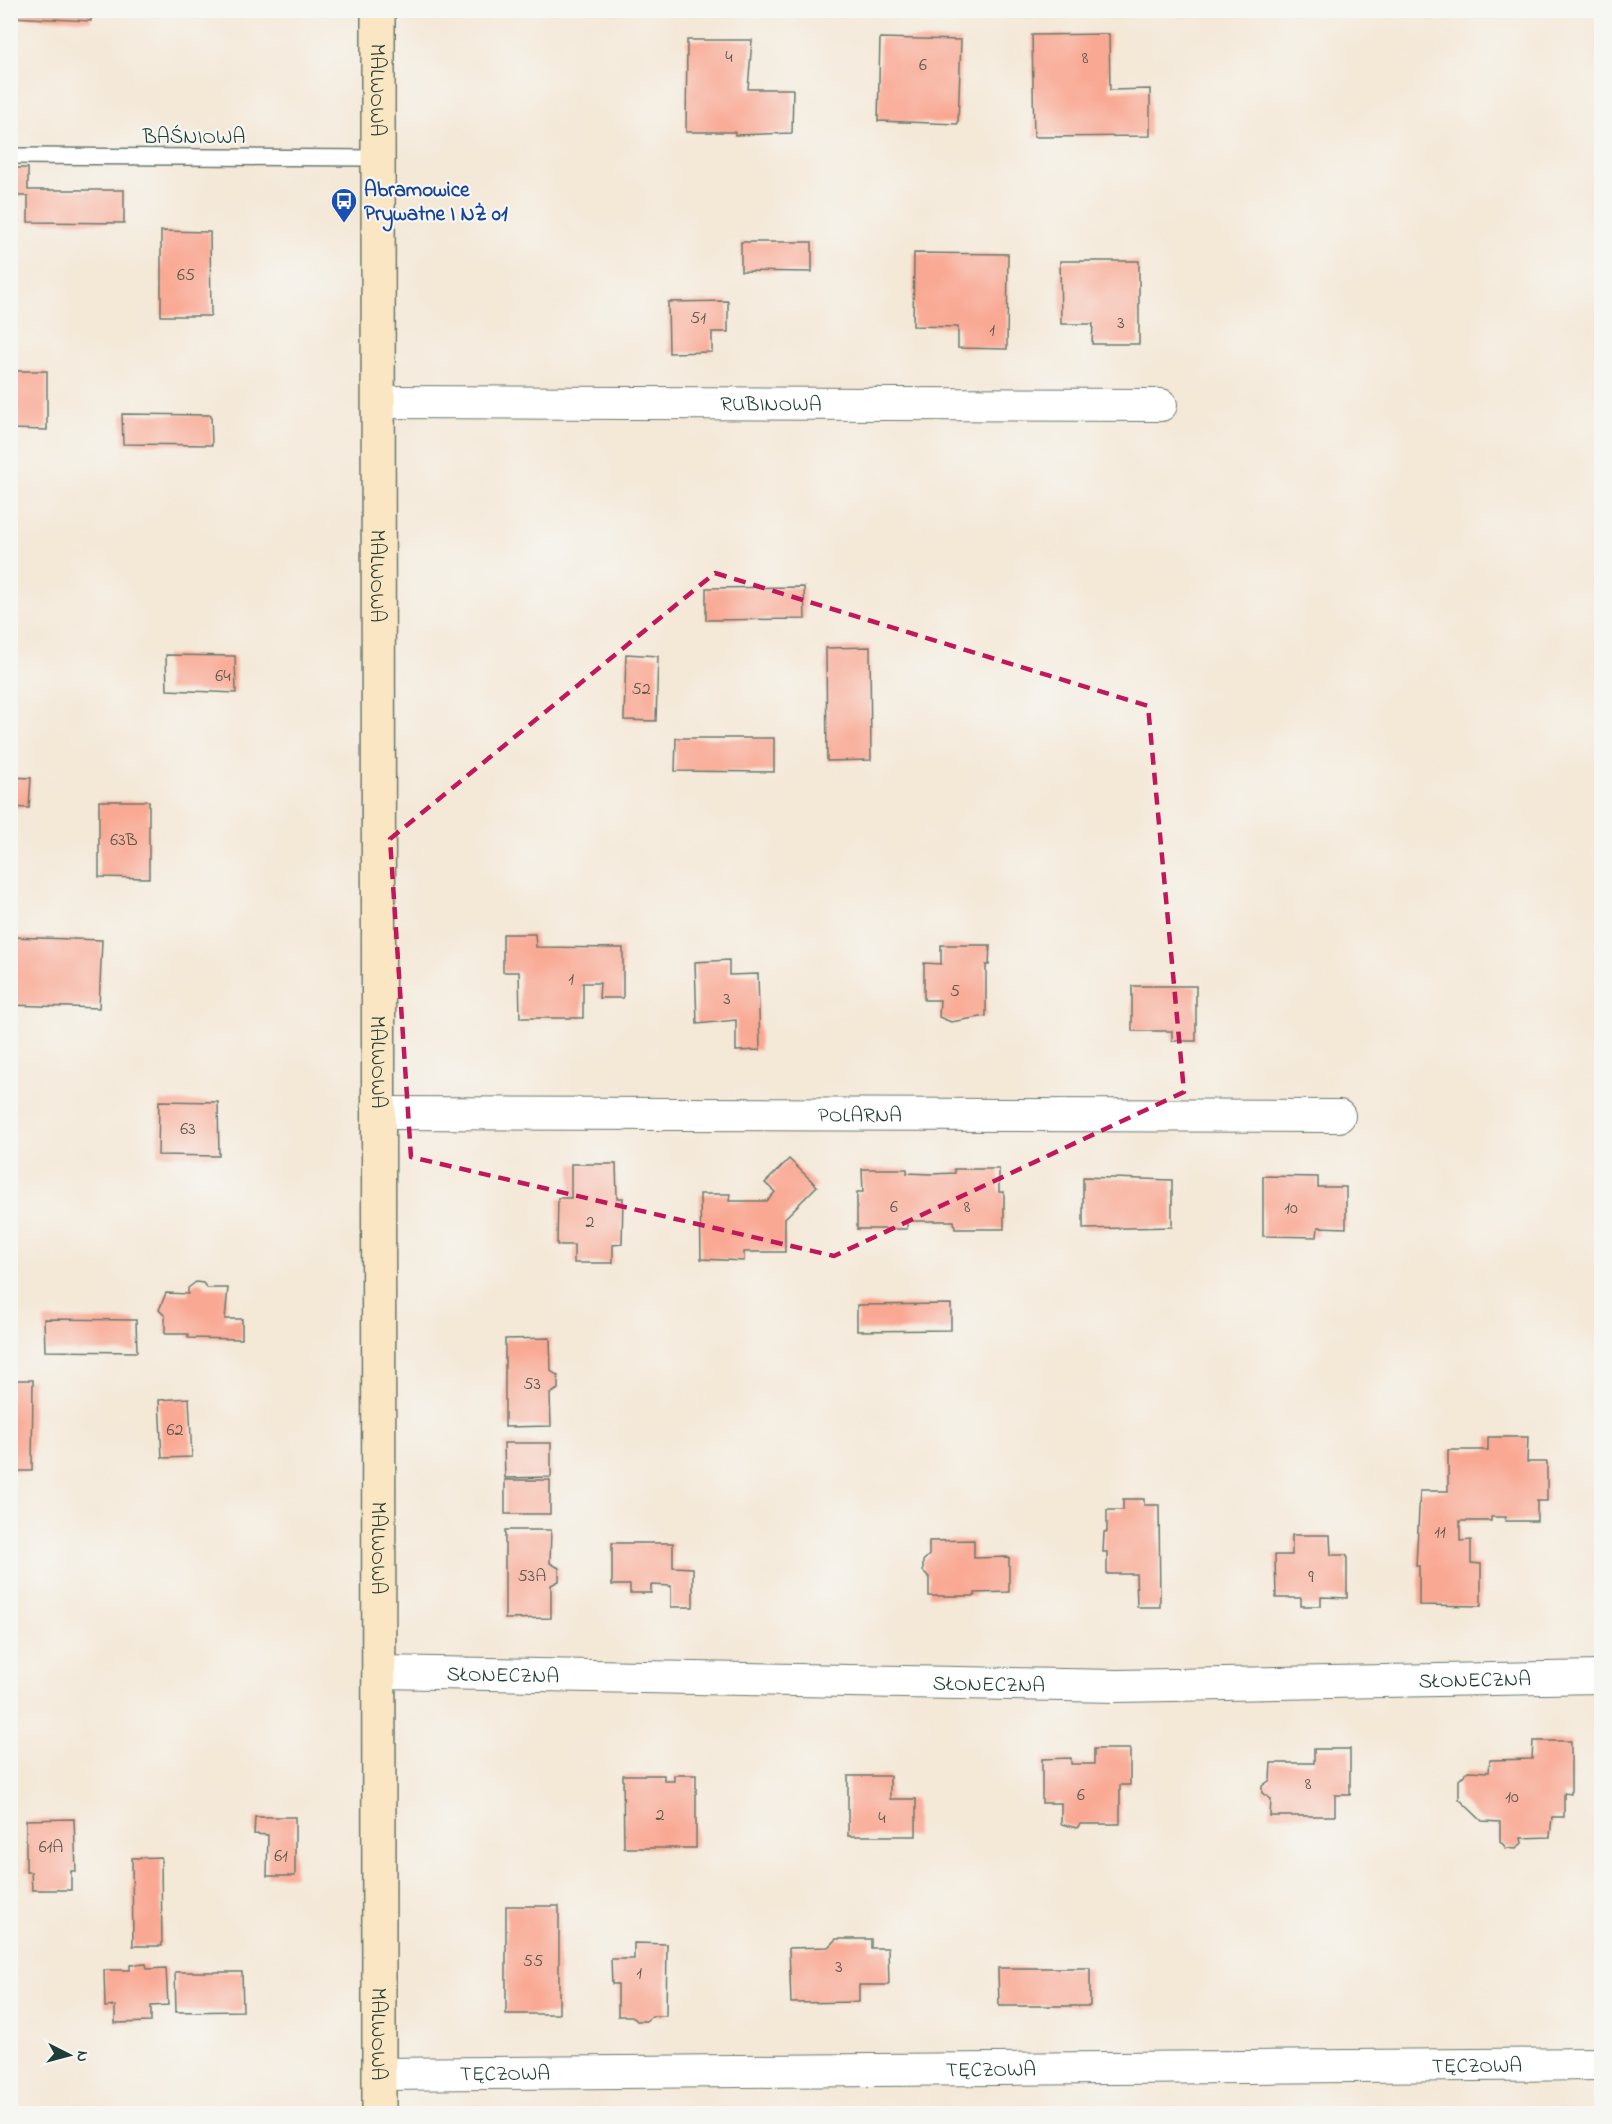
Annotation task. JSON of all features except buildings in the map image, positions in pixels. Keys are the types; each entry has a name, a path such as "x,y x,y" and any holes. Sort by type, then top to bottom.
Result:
{"street":[{"name":"MALWOWA","path":"378,10 379,2114"},
{"name":"RUBINOWA","path":"379,402 1161,405"},
{"name":"POLARNA","path":"380,1113 1339,1116"},
{"name":"SŁONECZNA","path":"379,1671 1117,1686 1602,1677"},
{"name":"TĘCZOWA","path":"379,2074 1602,2064"}],"lane":[{"name":"BAŚNIOWA","path":"10,156 378,158"}],"highlighted area":[{"path":"715,573 1148,706 1184,1092 834,1256 411,1157 390,839"}],"place":[{"name":"Abramowice Prywatne I NŻ 01","path":"344,224"}]}
